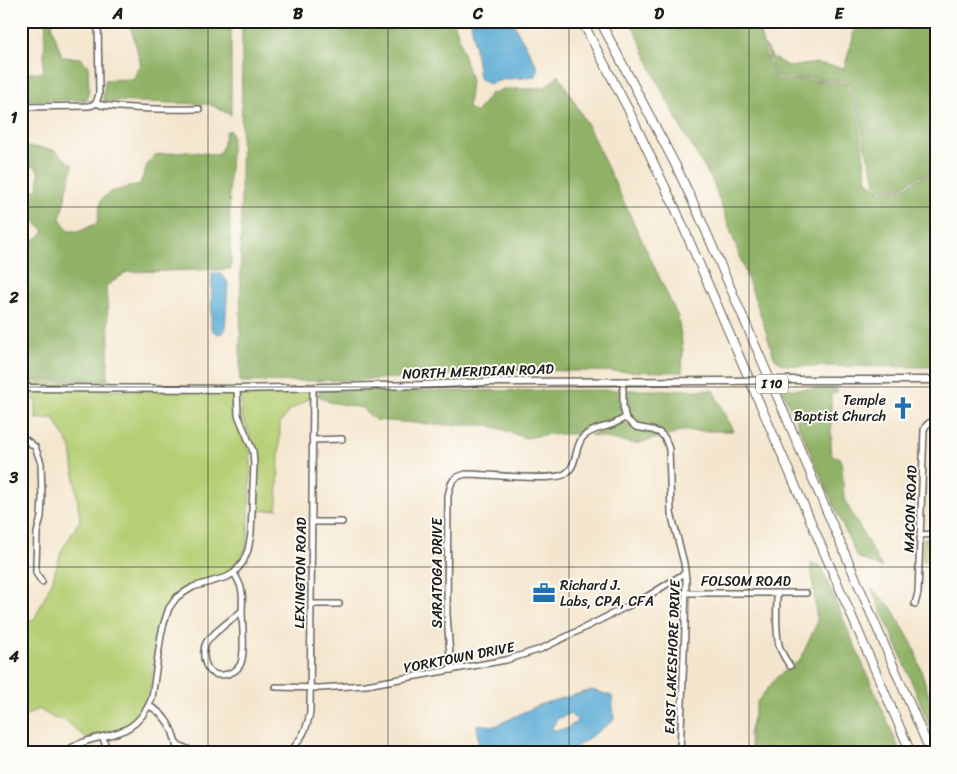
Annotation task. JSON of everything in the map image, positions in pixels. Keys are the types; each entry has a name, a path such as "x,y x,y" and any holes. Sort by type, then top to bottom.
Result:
{"highway":[{"name":"I 10","path":"582,21 628,109 676,210 910,753"},
{"name":"I 10","path":"600,21 675,164 699,215 931,753"}],"main road":[{"name":"NORTH MERIDIAN ROAD","path":"21,388 237,389 444,385 486,382 936,380"}],"street":[{"path":"96,103 99,94 98,21"},
{"path":"21,107 88,106 96,103 132,108 199,109"},
{"path":"623,381 625,418"},
{"name":"LEXINGTON ROAD","path":"290,753 304,735 310,712 313,388"},
{"path":"64,753 85,741 103,738 127,729 140,719 152,698 164,623 169,608 178,597 193,587 219,580 234,573 243,562 248,550 251,534 254,465 253,451 238,415 237,389"},
{"name":"SARATOGA DRIVE","path":"451,670 447,614 448,496 451,483 456,477 466,474 538,477 564,475 573,466 577,449 584,436 593,430 614,424 625,418"},
{"name":"EAST LAKESHORE DRIVE","path":"625,418 636,427 660,433 668,442 671,513 684,563 686,593 680,753"},
{"name":"MACON ROAD","path":"915,604 918,593 924,430 929,422 936,421"},
{"path":"21,436 35,447 41,463 42,499 36,533 36,573 42,582"},
{"path":"313,440 342,439"},
{"path":"312,522 342,522"},
{"path":"920,534 936,534"},
{"path":"234,573 241,586 242,593 243,658 240,666 235,670 227,674 213,673 205,659 204,650 207,641 242,611"},
{"name":"YORKTOWN DRIVE","path":"276,687 339,688 494,663 540,650 648,596 685,573"},
{"path":"777,592 777,634 779,646 790,666"},
{"name":"FOLSOM ROAD","path":"686,593 806,593"},
{"path":"311,604 340,604"},
{"path":"149,706 157,710 169,724 177,744 177,753"},
{"path":"103,738 108,753"},
{"path":"177,744 196,753"}],"green space":[{"path":"46,21 53,21 52,27 62,57 81,58 88,65 89,90 87,100 21,100 21,73 43,73"},
{"path":"129,21 231,21 231,115 209,104 103,101 105,80 133,79 141,65"},
{"path":"242,21 454,21 471,81 468,108 476,113 490,94 503,89 545,87 559,75 587,124 678,317 683,350 682,372 494,370 443,376 240,382"},
{"path":"631,21 757,21 765,52 775,79 845,83 857,107 867,181 882,192 902,189 936,168 936,367 798,366 782,364 774,357 713,182 685,135 659,85"},
{"path":"854,21 936,21 936,166 901,187 883,190 875,184 875,178 865,148 859,107 847,82 826,79 776,77 765,45 773,58 790,67 816,63 844,68 853,38"},
{"path":"230,130 232,136 229,184 231,269 127,272 106,286 109,339 107,380 32,380 26,348 21,343 21,247 36,239 44,231 34,221 21,219 21,193 38,190 39,173 35,166 21,167 21,148 34,147 54,150 73,165 60,219 69,231 81,231 97,223 101,200 110,192 140,184 147,165 155,155 188,151 218,155 226,132"},
{"path":"21,346 24,349 29,380 32,382 107,382 109,380 109,386 21,386"},
{"path":"782,389 837,389 837,393 831,395 831,452 833,456 839,457 842,465 844,499 882,568 857,557"},
{"path":"21,390 235,391 235,414 250,452 248,533 246,549 240,561 232,571 225,575 192,585 167,607 158,635 149,698 143,711 133,722 119,730 86,738 65,720 53,718 39,709 21,718 21,622 34,620 52,582 61,552 80,520 71,448 54,418 36,419 36,400 21,392"},
{"path":"322,390 620,390 622,417 613,422 592,428 583,434 548,434 526,438 489,425 443,425 375,420 362,408 329,402 316,394"},
{"path":"626,390 713,390 733,431 679,431 667,436 656,429 638,425 629,419 627,414"},
{"path":"240,391 311,391 310,398 289,411 280,423 277,509 255,512 256,451 241,414"},
{"path":"624,421 636,429 661,437 636,444 590,435"},
{"path":"924,538 936,538 936,561 923,561"},
{"path":"811,564 820,565 901,753 752,753 749,735 757,702 777,677 789,668 794,667 793,665 800,660 817,623"},
{"path":"871,588 891,607 914,647 930,700 932,732 895,641"}],"water":[{"path":"471,21 512,21 537,66 535,76 505,79 490,84 482,81 479,78"},
{"path":"212,273 219,273 228,283 225,330 223,333 218,334 211,328"},
{"path":"592,690 612,696 614,720 568,753 479,753 477,724 495,726 541,704","holes":["570,714 578,721 566,729 551,730 557,719"]}],"place":[{"name":"Temple Baptist Church","path":"903,408"},
{"name":"Richard J. Labs, CPA, CFA","path":"544,593"}]}
